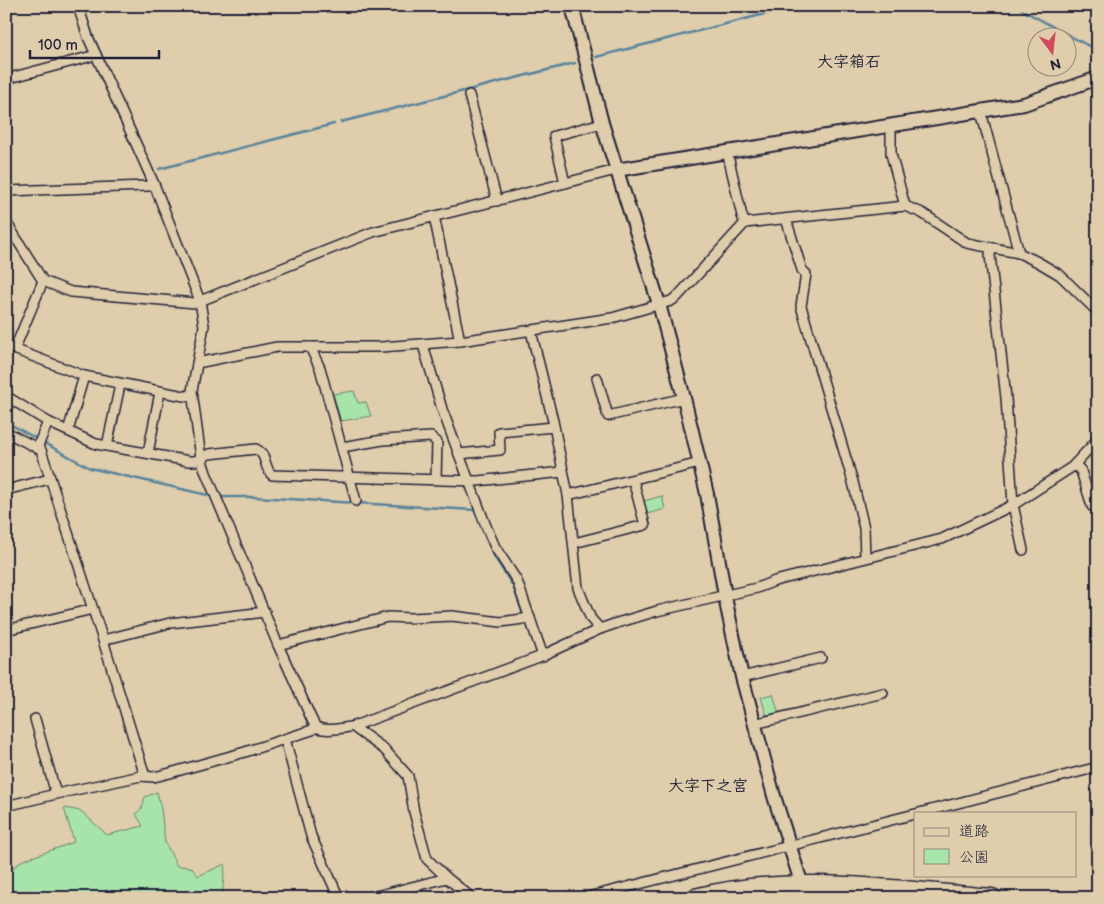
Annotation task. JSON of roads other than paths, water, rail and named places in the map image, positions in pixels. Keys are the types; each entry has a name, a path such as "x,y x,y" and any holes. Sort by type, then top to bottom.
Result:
{"highway":[{"path":"695,898 748,888 804,891 889,888 992,898"}],"street":[{"path":"78,6 96,55 154,184 200,301 204,326 192,386 201,458 278,645 316,727"},
{"path":"572,6 602,122 659,304 684,398 714,525 725,595 742,676 774,796 804,891"},
{"path":"6,79 96,55"},
{"path":"6,222 43,280 71,292 192,303 361,236 616,170 1036,102 1098,78"},
{"path":"469,94 496,201"},
{"path":"981,112 1019,253"},
{"path":"565,183 554,136 602,122"},
{"path":"890,127 891,154 905,206"},
{"path":"727,151 745,223"},
{"path":"6,191 154,184"},
{"path":"197,363 277,347 423,345 612,318 677,297 745,223 905,206 922,213 967,243 1019,253 1038,262 1060,275 1098,312"},
{"path":"434,216 460,341"},
{"path":"786,219 802,270 806,274 801,306 853,482 864,528 866,557"},
{"path":"991,248 990,255 1006,398 1013,505 1023,550"},
{"path":"43,280 10,347 84,376 120,385 193,396"},
{"path":"531,331 568,495 578,588 591,618 600,629"},
{"path":"423,345 442,409 469,480 495,547 513,573 543,656"},
{"path":"310,347 320,368 356,501"},
{"path":"68,431 84,376"},
{"path":"597,378 608,416 684,398"},
{"path":"107,446 120,385"},
{"path":"148,454 160,392"},
{"path":"6,396 48,422 96,444 189,461 195,461 209,454 256,449 264,455 268,471 272,475 477,481 563,472"},
{"path":"37,448 48,422"},
{"path":"459,454 500,450 499,432 554,427"},
{"path":"6,432 41,450 145,776"},
{"path":"342,447 383,440 431,437 437,442 436,479"},
{"path":"6,806 145,776 154,777 170,773 285,739 316,727 326,729 354,726 543,656 600,629 642,615 942,538 1013,505 1075,464 1098,439"},
{"path":"568,495 700,463"},
{"path":"1075,464 1081,471 1092,506 1098,505"},
{"path":"6,490 50,478"},
{"path":"574,543 645,525 633,480"},
{"path":"6,630 93,609"},
{"path":"103,640 170,623 265,612"},
{"path":"278,645 388,617 452,616 501,622 530,618"},
{"path":"742,676 822,658"},
{"path":"754,724 883,693"},
{"path":"36,719 56,794"},
{"path":"354,726 384,749 408,776 414,812 427,858 446,878 472,898"},
{"path":"285,739 314,843 339,898"},
{"path":"921,812 1098,767"},
{"path":"584,898 914,814"},
{"path":"368,898 446,878"}],"waterway":[{"path":"83,6 93,36 108,70"},
{"path":"596,57 796,6"},
{"path":"1018,6 1098,51"},
{"path":"341,122 575,63"},
{"path":"159,169 334,124"},
{"path":"6,422 90,468 212,496"},
{"path":"220,497 255,497 474,510 495,558 513,586 524,617"},
{"path":"526,622 536,648"}],"district":[{"name":"大字箱石","path":"849,62"},
{"name":"大字下之宮","path":"708,786"}]}
